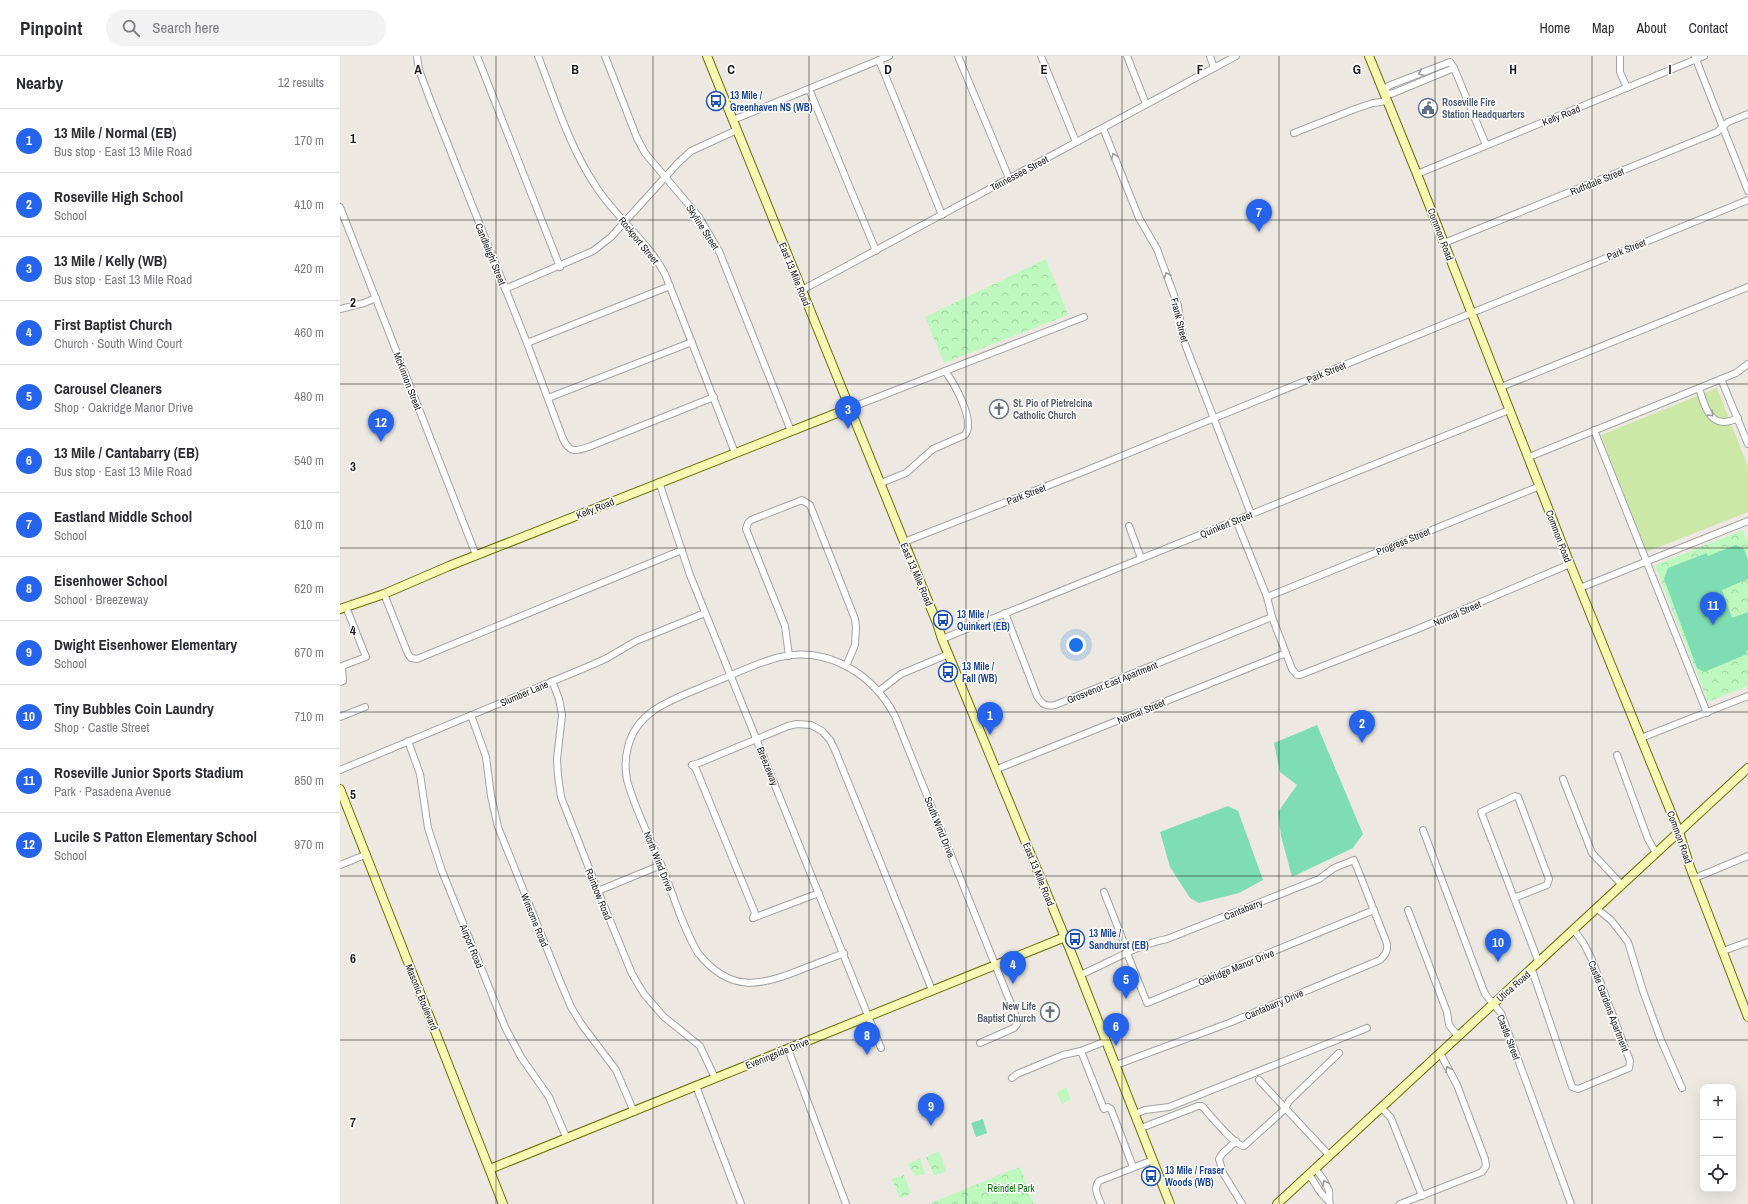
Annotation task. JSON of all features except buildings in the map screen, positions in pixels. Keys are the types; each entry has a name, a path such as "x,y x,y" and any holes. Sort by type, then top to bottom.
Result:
{"street":[{"name":"Candlelight Street","path":"417,56 419,70 431,102 527,343 563,439 572,450 591,446 714,398"},
{"path":"476,56 560,267"},
{"name":"Rockport Street","path":"538,56 582,165 596,186 652,252 665,274 735,453"},
{"name":"Skyline Street","path":"604,56 637,138 645,153 699,217 719,251 791,431"},
{"name":"East 13 Mile Road","path":"707,56 881,483 942,639 1065,937 1170,1204"},
{"path":"733,120 889,56"},
{"path":"958,56 1009,178"},
{"path":"1041,56 1076,142"},
{"path":"1127,56 1146,104"},
{"path":"1210,56 1214,68"},
{"name":"Tennessee Street","path":"802,290 1236,56"},
{"name":"Common Road","path":"1369,56 1529,457 1570,564 1679,832 1695,878 1748,1014"},
{"path":"1620,56 1620,72 1626,88"},
{"name":"Kelly Road","path":"1417,174 1695,58 1704,56"},
{"path":"1695,58 1748,191"},
{"path":"879,60 942,215"},
{"path":"1383,92 1391,94 1454,68 1486,145"},
{"path":"809,89 876,251"},
{"path":"1294,133 1355,109 1373,103 1387,101"},
{"name":"Ruthdale Street","path":"1444,243 1717,132 1728,122 1748,114"},
{"name":"Frank Street","path":"1103,128 1139,218 1157,249 1178,306 1183,339 1251,514"},
{"path":"505,289 560,267 593,251 612,237 665,177 691,152 737,130"},
{"name":"Park Street","path":"904,542 1080,473 1748,200"},
{"name":"McKinnon Street","path":"340,208 476,555"},
{"path":"527,343 670,286"},
{"path":"1501,387 1748,287"},
{"path":"340,309 364,303 376,298"},
{"path":"850,408 1084,317"},
{"path":"548,398 692,342"},
{"path":"1529,457 1736,373 1748,364"},
{"path":"881,483 906,473 933,449 966,435 968,425 965,411 953,384 945,372"},
{"path":"1721,379 1748,444"},
{"path":"1699,388 1710,415 1718,421 1724,422 1738,418"},
{"name":"Kelly Road","path":"343,608 384,594 476,555 850,408"},
{"name":"Quinkert Street","path":"942,639 1509,410"},
{"path":"1594,430 1706,713"},
{"name":"Breezeway","path":"659,482 705,613 844,953 881,1048"},
{"name":"Progress Street","path":"1267,597 1540,486"},
{"path":"789,656 785,626 747,533 746,525 751,520 798,501 805,501 810,505 853,613 856,627 855,641 852,656 846,666"},
{"path":"1236,520 1267,597 1272,617 1286,654"},
{"path":"1580,588 1748,521"},
{"path":"1129,526 1141,558"},
{"path":"384,594 408,654 413,658 419,658 682,550"},
{"name":"Normal Street","path":"996,769 1286,654 1292,670 1297,675 1304,674 1420,628 1570,564"},
{"path":"340,682 343,681 342,666 366,657 343,608"},
{"name":"Slumber Lane","path":"340,770 607,658 636,641 705,613"},
{"name":"Grosvenor East Apartment","path":"1004,613 1037,696 1041,703 1047,706 1055,705 1272,617"},
{"path":"879,691 901,674 949,654"},
{"name":"South Wind Drive","path":"731,676 764,662 789,656 818,657 846,666 862,675 879,691 895,716 996,964 1018,1022 1016,1027 1012,1030 980,1043"},
{"name":"North Wind Drive","path":"731,676 655,708 641,721 628,746 626,773 630,787 661,865 698,953 714,970 737,982 758,983 774,981 844,953"},
{"name":"Rainbow Road","path":"552,681 559,699 562,715 557,759 561,797 632,974 644,994 664,1017 700,1046 715,1078"},
{"path":"1641,738 1748,696"},
{"path":"340,717 365,707"},
{"name":"Winsome Road","path":"471,715 486,757 491,796 498,827 560,982 571,1007 582,1026 616,1070 634,1112"},
{"path":"819,893 753,918 755,913 696,769 692,764 699,763 797,724 815,726 827,736 835,750 932,990"},
{"name":"Airport Road","path":"408,741 420,774 425,814 430,838 447,884 505,1027 528,1068 550,1097 567,1139"},
{"path":"1617,755 1648,839 1656,853"},
{"name":"Utica Road","path":"1277,1204 1493,1003 1532,970 1748,768"},
{"path":"1563,779 1592,853 1622,885"},
{"name":"Masonic Boulevard","path":"340,789 504,1204"},
{"path":"1514,898 1547,885 1549,880 1518,797 1515,796 1480,812 1539,963"},
{"name":"Castle Street","path":"1423,830 1485,994 1501,1013 1572,1204"},
{"path":"340,865 365,855"},
{"path":"1695,878 1748,856"},
{"name":"Cantabarry","path":"1080,975 1127,953 1319,879 1334,868 1354,860 1374,910"},
{"path":"598,891 661,865"},
{"path":"1104,892 1127,953"},
{"path":"1597,909 1611,920 1628,942 1643,991 1661,1040 1682,1088"},
{"name":"Oakridge Manor Drive","path":"1127,953 1147,1003 1374,910"},
{"name":"Cantabarry Drive","path":"1116,1065 1229,1022 1380,960 1385,955 1388,945 1374,910"},
{"path":"1408,910 1447,1012 1447,1022 1458,1036"},
{"name":"Castle Gardens Apartment","path":"1532,970 1572,1087 1578,1089 1629,1068 1630,1061 1590,956 1574,930"},
{"name":"Eveningside Drive","path":"490,1170 1065,937"},
{"path":"1723,951 1748,942"},
{"path":"1135,1114 1145,1110 1169,1107 1367,1028"},
{"path":"1012,1078 1017,1074 1063,1055 1081,1051 1106,1041"},
{"path":"788,1049 846,1204"},
{"path":"1081,1051 1104,1108 1108,1107 1111,1109 1133,1167"},
{"path":"1400,1204 1482,1172 1486,1166 1457,1085 1440,1052"},
{"path":"1141,1128 1198,1106 1202,1106 1227,1135 1241,1146 1244,1146 1285,1108 1290,1101 1339,1053"},
{"path":"1259,1080 1329,1155"},
{"path":"696,1086 741,1204"},
{"path":"1382,1107 1391,1118 1422,1196"},
{"path":"1236,1141 1222,1154 1219,1159 1223,1172 1242,1204"},
{"path":"1101,1204 1096,1189 1098,1182 1153,1160"},
{"path":"1315,1169 1323,1177 1329,1193 1329,1202"},
{"path":"1309,1175 1316,1184 1322,1196 1329,1202"}],"green space":[{"path":"1046,259 1068,315 944,363 925,317"},
{"path":"1717,388 1748,467 1748,512 1646,552 1601,435"},
{"path":"1743,530 1748,542 1748,686 1708,702 1655,565"},
{"path":"1736,545 1744,549 1748,560 1748,579 1722,590 1732,618 1748,612 1747,654 1704,672 1697,668 1664,579 1668,568 1707,553 1708,556"},
{"path":"1317,725 1363,834 1353,848 1292,877 1281,836 1278,812 1297,785 1280,772 1274,743"},
{"path":"1228,806 1238,811 1263,880 1239,893 1199,903 1190,898 1170,867 1160,832"},
{"path":"1066,1087 1071,1099 1062,1104 1057,1093"},
{"path":"983,1119 987,1133 976,1137 971,1123"},
{"path":"939,1151 946,1171 934,1175 926,1157"},
{"path":"920,1158 925,1174 915,1176 908,1164"},
{"name":"Reindel Park","path":"1020,1167 1034,1204 929,1204 1009,1171"},
{"path":"904,1175 911,1194 900,1198 892,1179"}],"place":[{"name":"13 Mile / Greenhaven NS (WB)","path":"716,101"},
{"name":"Roseville Fire Station Headquarters","path":"1428,108"},
{"name":"Eastland Middle School","path":"1259,232"},
{"name":"St. Pio of Pietrelcina Catholic Church","path":"999,409"},
{"name":"13 Mile / Kelly (WB)","path":"848,429"},
{"name":"Lucile S Patton Elementary School","path":"381,442"},
{"name":"13 Mile / Quinkert (EB)","path":"943,620"},
{"name":"Roseville Junior Sports Stadium","path":"1713,625"},
{"name":"13 Mile / Fall (WB)","path":"948,672"},
{"name":"13 Mile / Normal (EB)","path":"990,735"},
{"name":"Roseville High School","path":"1362,743"},
{"name":"13 Mile / Sandhurst (EB)","path":"1075,939"},
{"name":"Tiny Bubbles Coin Laundry","path":"1498,962"},
{"name":"First Baptist Church","path":"1013,984"},
{"name":"Carousel Cleaners","path":"1126,999"},
{"name":"New Life Baptist Church","path":"1050,1012"},
{"name":"13 Mile / Cantabarry (EB)","path":"1116,1046"},
{"name":"Eisenhower School","path":"867,1055"},
{"name":"Dwight Eisenhower Elementary","path":"931,1126"},
{"name":"13 Mile / Fraser Woods (WB)","path":"1151,1176"}]}
